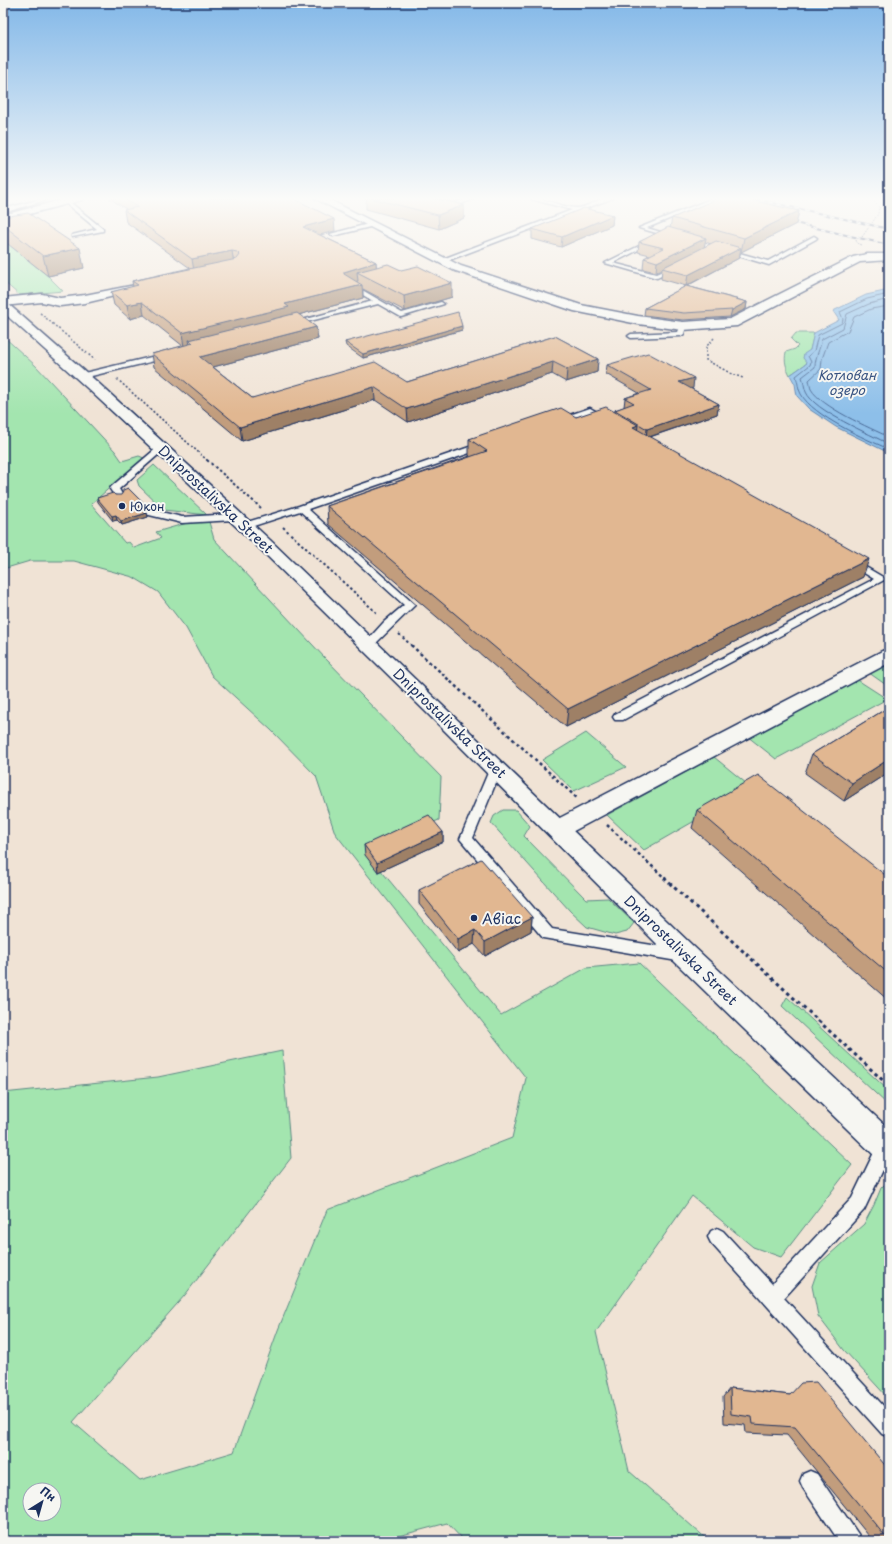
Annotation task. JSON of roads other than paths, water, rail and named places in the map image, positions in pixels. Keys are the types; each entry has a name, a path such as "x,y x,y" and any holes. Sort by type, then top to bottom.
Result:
{"street":[{"path":"463,270 578,308 638,320 683,326 733,323 836,270"},
{"path":"3,302 12,303 42,298 60,302 85,299 151,285"},
{"name":"Dniprostalivska Street","path":"12,303 84,376 369,644 687,956 888,1148"},
{"path":"558,830 591,811 889,655"}],"lane":[{"path":"635,270 657,276 669,270"},
{"path":"364,282 349,286 401,315 441,304"},
{"path":"286,325 378,302"},
{"path":"631,336 681,334 683,326"},
{"path":"84,376 178,352"},
{"path":"553,422 590,410 617,425"},
{"path":"144,511 182,520 239,521 270,516 302,508 494,442"},
{"path":"119,496 114,489 162,448"},
{"path":"302,508 410,605 388,624 369,644"},
{"path":"619,717 881,579 841,556"},
{"path":"496,768 466,839 548,934 687,956"},
{"path":"772,1298 858,1204 888,1148"},
{"path":"717,1237 889,1427"},
{"path":"810,1481 851,1541"}],"water":[{"name":"Котлован озеро","path":"889,290 889,453 836,427 809,409 797,396 795,384 790,375 807,363 803,358 804,354 810,350 814,333 839,320 833,311 866,295"}],"place":[{"name":"Юкон","path":"122,506"},
{"name":"Авіас","path":"474,918"}]}
